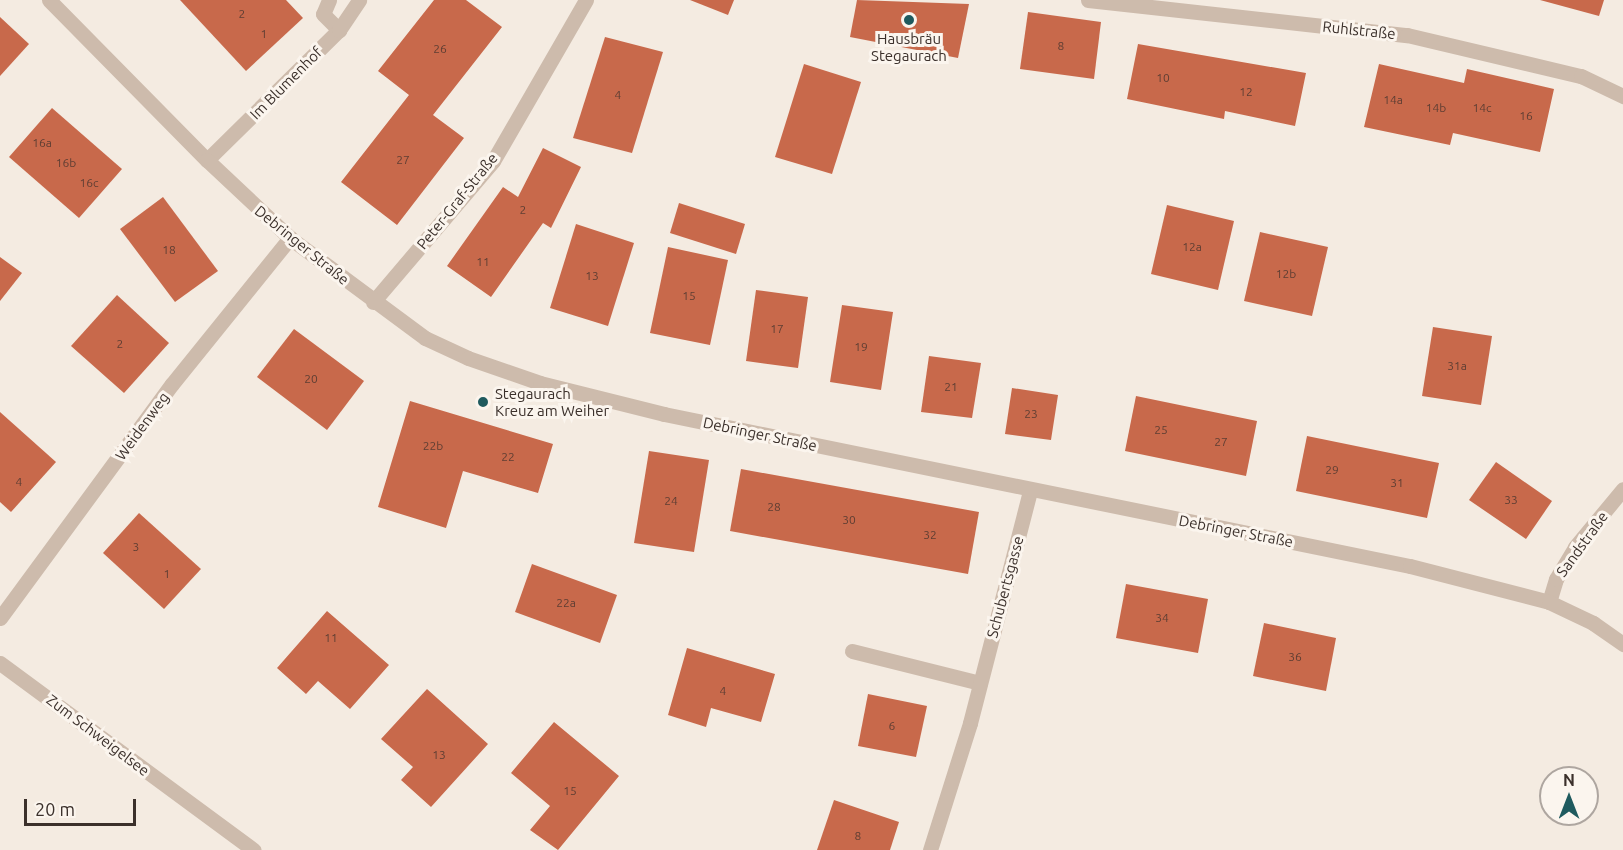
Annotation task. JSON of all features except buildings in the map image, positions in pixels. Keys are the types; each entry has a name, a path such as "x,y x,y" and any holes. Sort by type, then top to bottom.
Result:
{"street":[{"name":"Debringer Straße","path":"49,0 207,160 290,238 373,302 425,338 540,383 664,414 1030,491 1410,566 1549,602 1593,623 1623,644"},
{"path":"329,0 323,14 339,30"},
{"name":"Im Blumenhof","path":"207,160 339,30 359,0"},
{"name":"Peter-Graf-Straße","path":"373,302 493,161 586,0"},
{"name":"Ruhlstraße","path":"1088,0 1407,35 1581,76 1623,96"},
{"name":"Weidenweg","path":"0,618 172,384 290,238"},
{"name":"Sandstraße","path":"1549,602 1556,579 1575,547 1623,489"},
{"name":"Schubertsgasse","path":"930,850 980,683 1030,491"},
{"path":"852,651 980,683"},
{"name":"Zum Schweigelsee","path":"0,663 254,850"}],"place":[{"name":"Hausbräu Stegaurach","path":"909,20"},
{"name":"Stegaurach Kreuz am Weiher","path":"483,402"}]}
